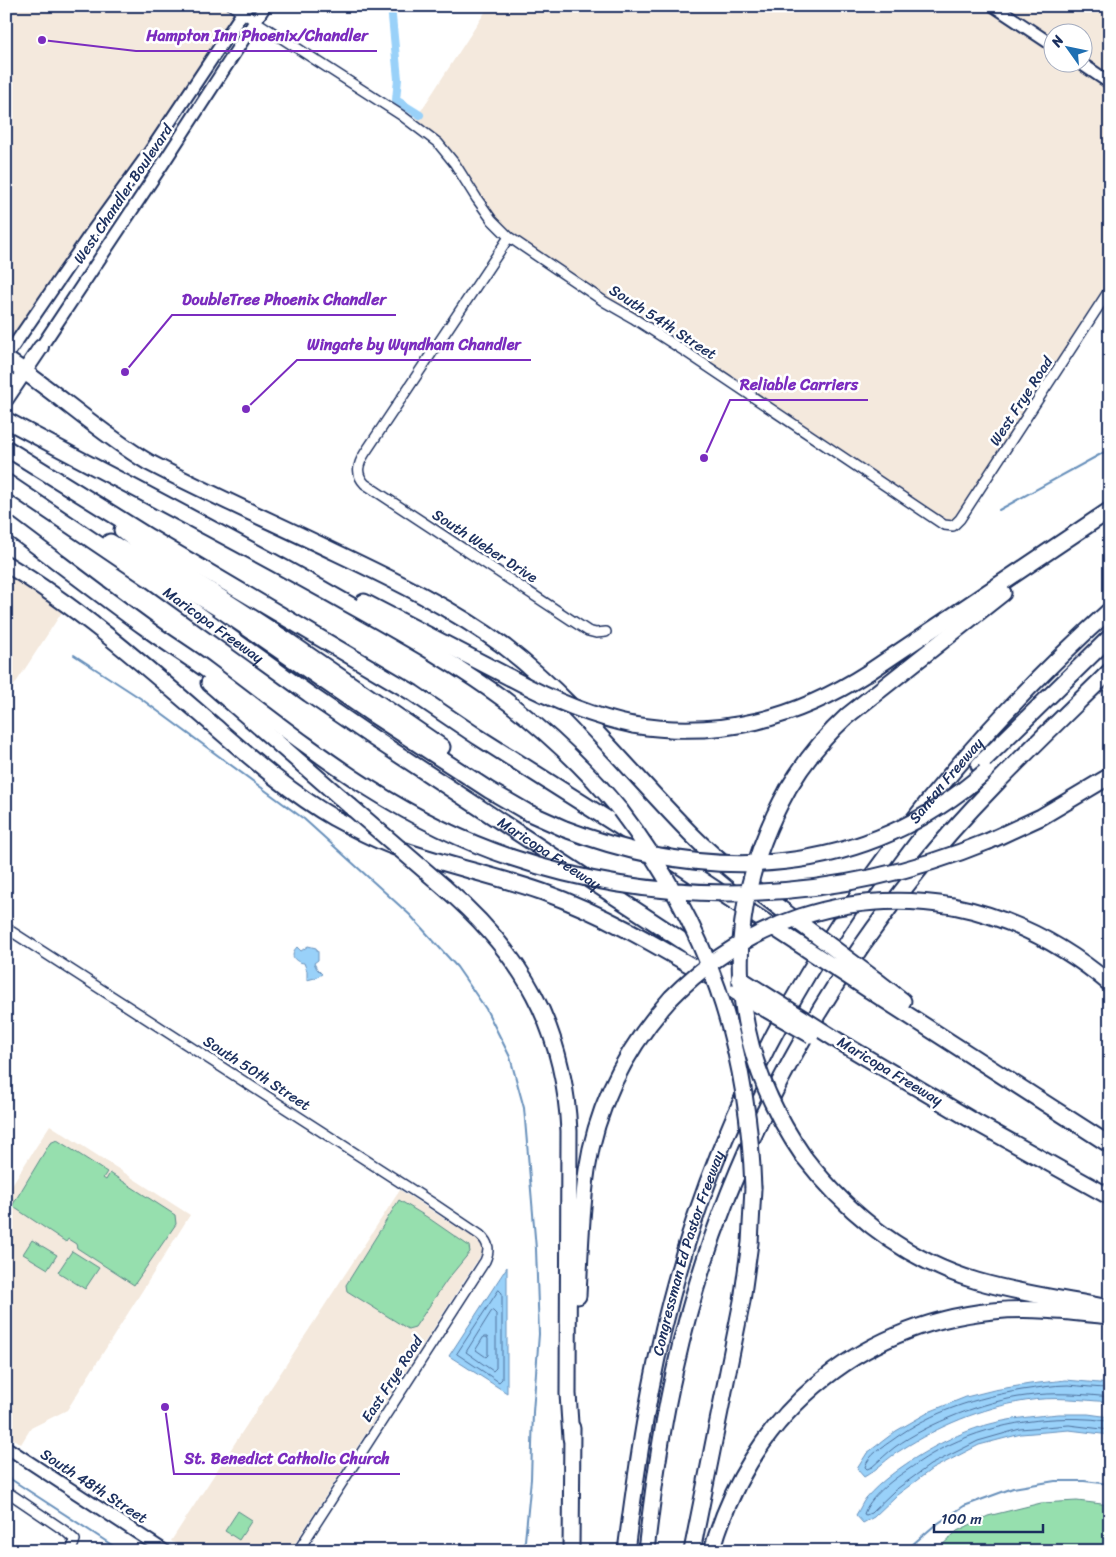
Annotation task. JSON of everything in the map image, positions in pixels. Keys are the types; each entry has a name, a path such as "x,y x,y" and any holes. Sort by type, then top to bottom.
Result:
{"highway":[{"path":"6,358 102,431 148,462 415,590 455,613 489,636 530,668 569,704 703,845 739,876 801,924 872,985"},
{"path":"6,420 214,529 386,626 494,692 557,743 590,776 620,810 651,854 680,902 698,938 721,998 733,1038 745,1092 750,1136 753,1188 750,1243 745,1284 692,1551"},
{"path":"6,448 74,491 412,693 773,927 872,985 971,1054 1110,1145"},
{"name":"Maricopa Freeway","path":"6,482 156,584 309,694 736,984 837,1045 907,1082 1110,1197"},
{"path":"74,491 143,547 285,639 483,776 525,801 597,832 626,840 683,851 736,855 796,852 838,843 888,825 932,801 982,768 1110,649"},
{"path":"38,502 134,556 238,622 490,790 527,812 565,829 605,843 647,854 686,860 726,864 762,864 808,858 842,851 876,839 916,821 952,798 1110,637"},
{"path":"214,529 262,550 511,678 581,711 633,725 685,730 723,727 762,720 812,703 836,692 1110,510"},
{"path":"6,523 146,628 204,668 369,790 427,822 474,844 570,875 630,886 693,893 746,894 801,890 864,880 930,863 990,841 1053,811 1110,776"},
{"path":"1076,533 1038,566 847,716 814,750 788,789 765,834 750,879 742,924 740,973 748,1032 759,1071 774,1107 804,1158 832,1191 863,1220 895,1243 932,1264 967,1278 1006,1289 1110,1308"},
{"path":"6,564 97,626 266,770 332,817 404,851 522,885 582,908 736,984"},
{"name":"Santan Freeway","path":"808,973 866,882 938,788 1026,690 1110,610"},
{"path":"146,628 485,924 520,971 545,1017 560,1067 567,1105 569,1131 568,1394 571,1438"},
{"name":"Congressman Ed Pastor Freeway","path":"646,1551 664,1420 681,1342 703,1266 720,1216 750,1143 786,1070 825,1002 884,914 934,851 1006,773 1110,671"},
{"path":"571,1551 571,1438 582,1221 587,1171 592,1145 606,1100 623,1063 648,1024 671,998 698,973 726,952 759,933 796,918 833,908 868,902 905,901 953,906 989,915 1028,930 1069,953 1110,984"},
{"name":"Congressman Ed Pastor Freeway","path":"626,1551 648,1400 665,1322 686,1246 712,1172 738,1109 778,1025 808,973"},
{"path":"712,1551 722,1520 742,1474 763,1441 808,1392 840,1366 864,1351 928,1324 980,1312 1032,1310 1110,1316"}],"main road":[{"name":"West Chandler Boulevard","path":"6,399 164,162 265,6"},
{"path":"994,6 1044,39"},
{"name":"West Chandler Boulevard","path":"6,358 89,236 149,153 245,10"},
{"path":"1094,72 1110,83"},
{"name":"South 48th Street","path":"6,1447 165,1551"}],"street":[{"name":"South 54th Street","path":"232,6 245,10 255,21 413,123 438,143 455,164 492,220 509,237 605,302 634,318 713,370 944,525 953,526"},
{"name":"South Weber Drive","path":"509,237 359,462 358,470 361,480 365,484 588,631 596,633 606,632"},
{"name":"West Frye Road","path":"953,526 960,519 1110,289"},
{"name":"South 50th Street","path":"6,928 449,1214 480,1235 486,1240 488,1246"},
{"name":"East Frye Road","path":"298,1551 485,1261 489,1252 488,1246"},
{"path":"6,1494 12,1494 65,1531 75,1540 72,1551"}],"shaded area":[{"path":"6,6 247,6 20,337 6,332"},
{"path":"489,6 1110,6 1110,288 953,526 509,237 455,164 413,123"},
{"path":"6,569 64,609 6,698"},
{"path":"50,1125 190,1215 67,1410 31,1428 21,1444 6,1434 6,1194"},
{"path":"400,1190 480,1242 483,1249 482,1253 290,1551 187,1551 171,1541"}],"green space":[{"path":"57,1140 107,1172 103,1178 106,1180 110,1173 175,1215 176,1224 134,1285 77,1248 76,1244 68,1239 66,1242 12,1206 50,1143"},
{"path":"399,1200 469,1246 470,1252 447,1280 415,1327 408,1329 347,1291 346,1285"},
{"path":"32,1240 57,1255 48,1269 23,1254"},
{"path":"72,1251 99,1268 85,1289 58,1272"},
{"path":"1077,1501 1110,1505 1110,1551 936,1551 957,1531 988,1516 1041,1503"},
{"path":"238,1511 252,1520 239,1540 225,1531"}],"water":[{"path":"308,946 316,948 318,952 318,960 314,963 322,974 307,980 307,971 304,963 295,960 293,953 297,947 301,951"},
{"path":"507,1267 507,1393 449,1356"},
{"path":"1066,1380 1110,1384 1110,1402 1046,1399 992,1408 961,1419 915,1441 864,1477 857,1469 867,1453 896,1431 931,1411 966,1397 994,1390"},
{"path":"1059,1414 1088,1414 1110,1417 1110,1435 1069,1430 1021,1434 979,1445 932,1469 897,1495 874,1517 863,1523 856,1515 866,1498 891,1475 923,1453 958,1435 990,1424"}],"waterway":[{"path":"391,6 398,79 396,100 420,115"},
{"path":"999,510 1110,449"},
{"path":"74,655 140,698 304,819 410,915 457,967 486,1009 510,1057 524,1108 536,1249 539,1334 533,1412 531,1479 524,1551"},
{"path":"6,1476 121,1551"},
{"path":"905,1551 934,1526 964,1506 1013,1488 1055,1481 1084,1481 1110,1484"}],"place":[{"name":"Hampton Inn Phoenix/Chandler","path":"42,40"},
{"name":"DoubleTree Phoenix Chandler","path":"125,372"},
{"name":"Wingate by Wyndham Chandler","path":"246,409"},
{"name":"Reliable Carriers","path":"704,458"},
{"name":"St. Benedict Catholic Church","path":"165,1407"}]}
